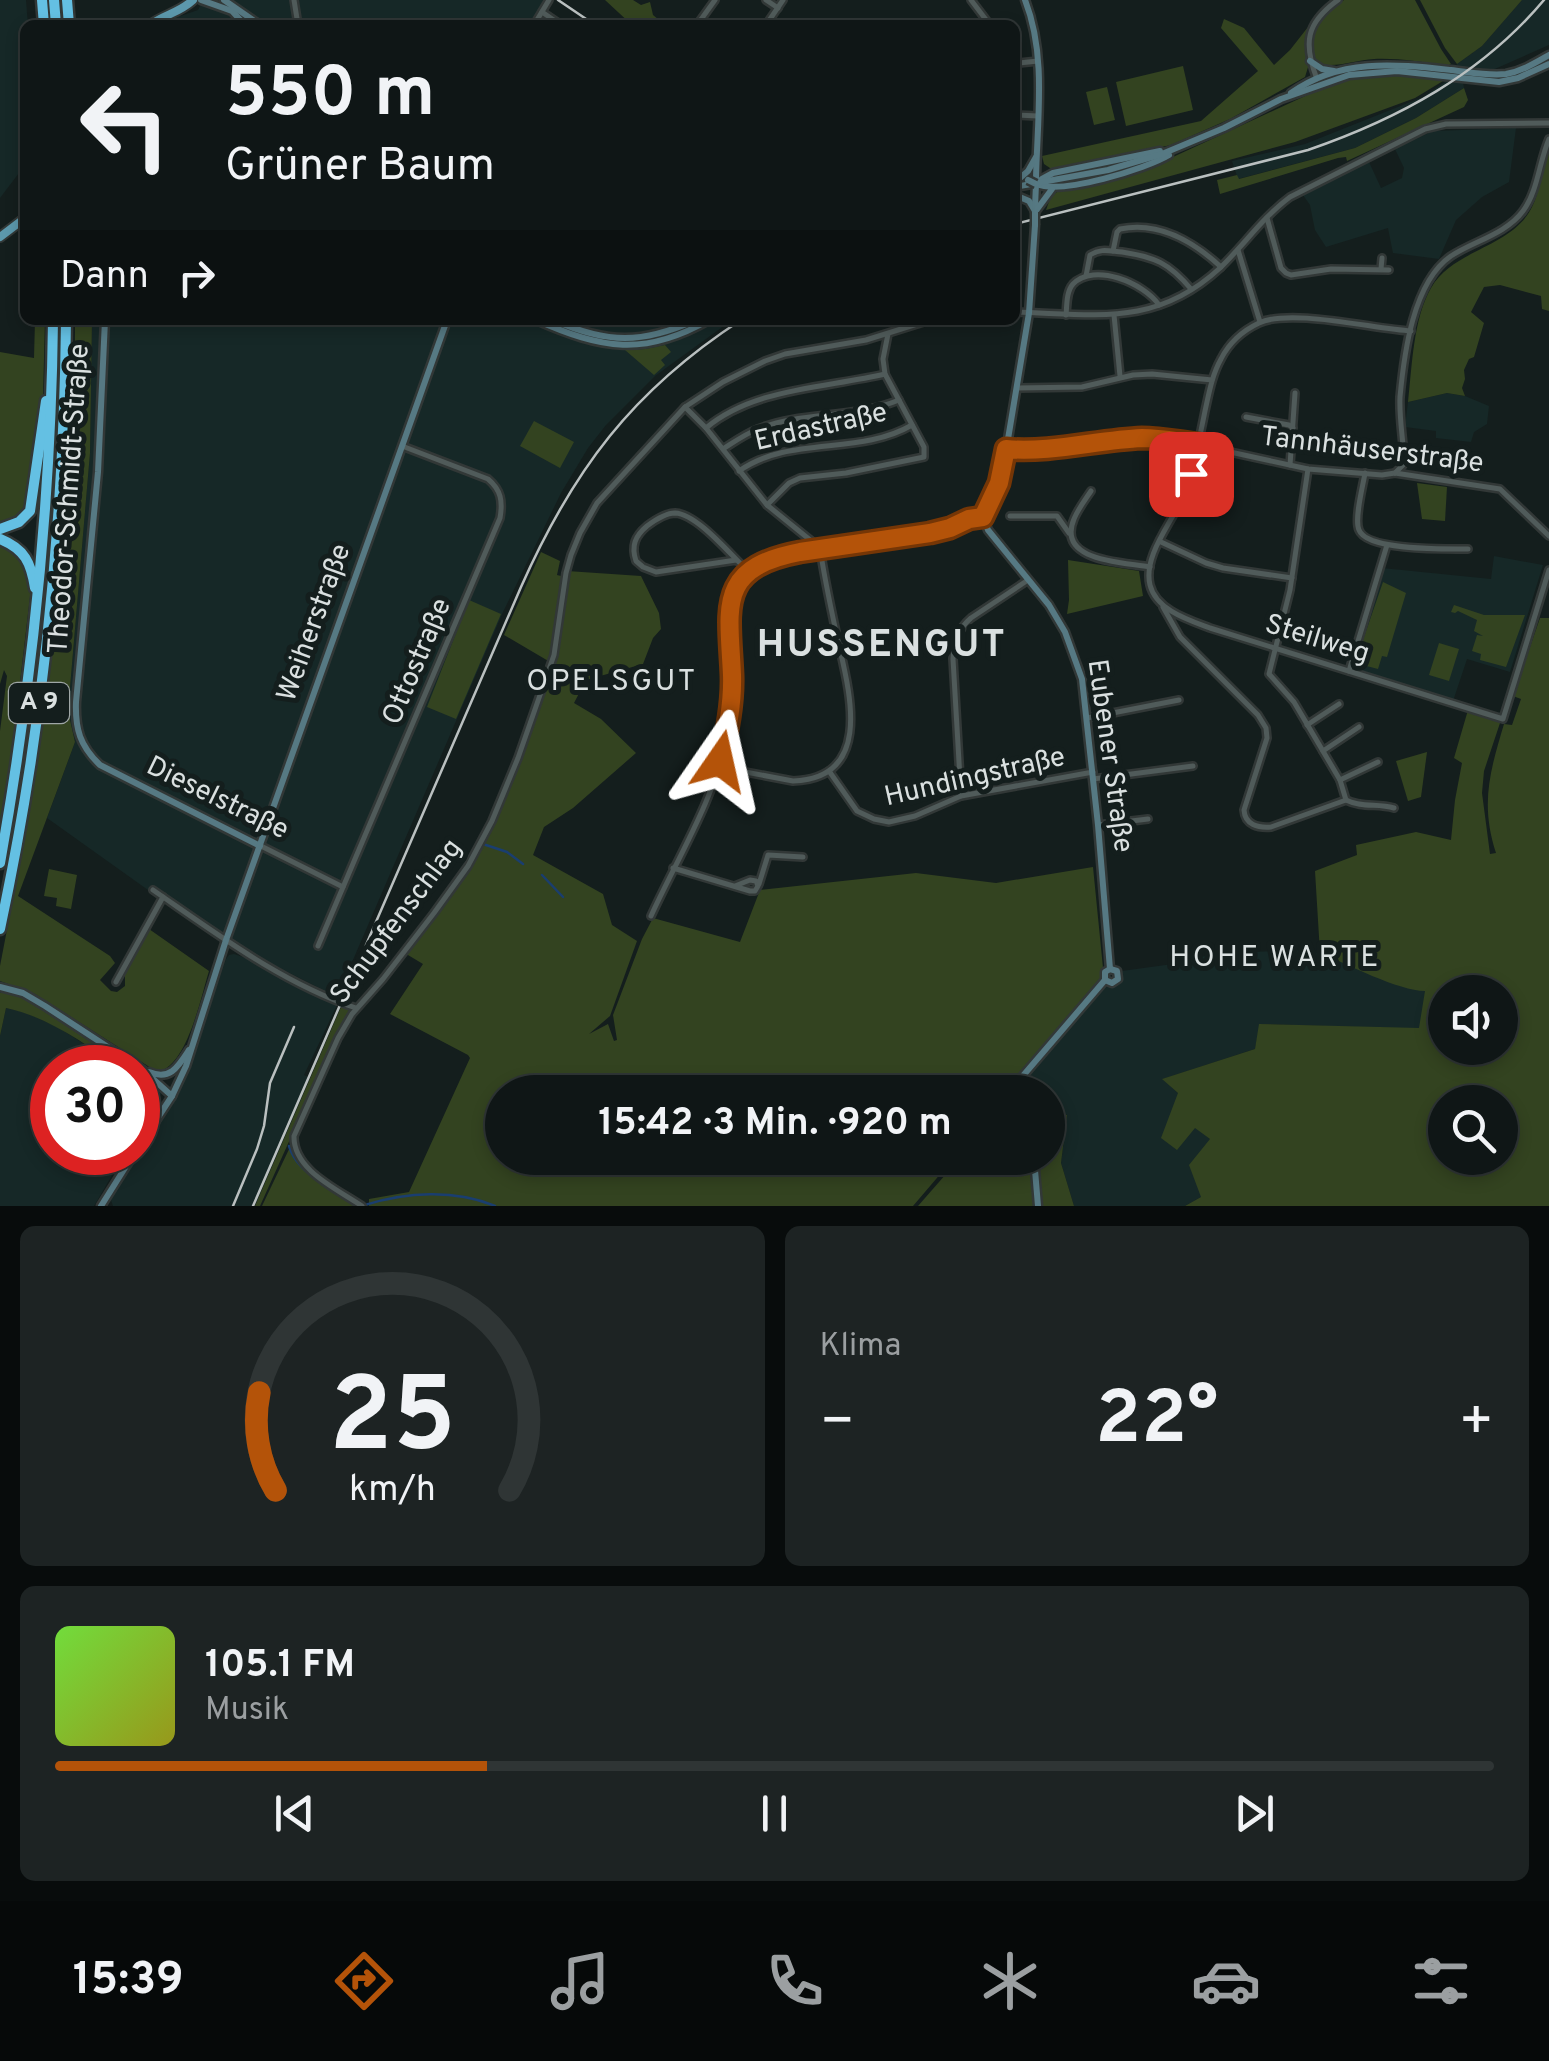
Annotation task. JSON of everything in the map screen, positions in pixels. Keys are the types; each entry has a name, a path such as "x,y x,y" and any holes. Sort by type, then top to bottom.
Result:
{"highway":[{"name":"A 9","path":"0,863 38,604 53,325"},
{"name":"A 9","path":"0,929 26,788 50,605 62,450 66,325"},
{"path":"0,529 19,522 30,510 52,371"},
{"path":"0,539 14,545 27,559 38,604"}],"main road":[{"path":"159,20 182,10 193,0"},
{"path":"0,237 20,222"}],"street":[{"path":"201,0 232,12 240,20"},
{"path":"224,0 253,20"},
{"path":"537,20 549,0"},
{"path":"700,20 716,0"},
{"path":"766,0 778,8"},
{"path":"770,20 783,0"},
{"path":"971,0 986,20"},
{"path":"1025,0 1036,36 1038,62 1037,156 1032,183"},
{"path":"1318,82 1308,45 1312,26 1338,0"},
{"path":"542,12 554,20"},
{"path":"1311,64 1335,71 1373,64 1499,74 1519,70 1549,55"},
{"path":"1020,62 1038,62"},
{"path":"1281,99 1309,77 1311,64"},
{"path":"1300,86 1349,75 1397,71 1499,82 1549,64"},
{"path":"1032,183 1108,170 1176,149 1335,71"},
{"path":"1020,115 1038,116"},
{"path":"1020,312 1114,315 1159,304 1191,289 1221,267 1299,191 1428,128 1446,124 1549,124"},
{"path":"1395,473 1404,459 1400,398 1419,298 1441,264 1506,227 1524,209 1549,139"},
{"path":"1032,183 1053,173 1176,149"},
{"path":"1032,183 1054,188 1124,173 1164,158 1176,149"},
{"path":"1037,156 1043,168 1053,173"},
{"path":"650,916 719,767 732,690 728,612 734,590 749,572 770,559 930,533 983,517 999,483 1029,312 1035,212 1028,171 1037,156"},
{"path":"1035,212 1054,188"},
{"path":"1020,197 1035,212"},
{"path":"1267,218 1278,260 1286,273 1389,270"},
{"path":"1113,251 1120,229 1146,228 1182,238 1221,267"},
{"path":"1238,250 1260,322"},
{"path":"1086,276 1092,252 1140,254 1176,272 1191,289"},
{"path":"1381,269 1382,258"},
{"path":"1066,316 1070,288 1086,276 1132,282 1159,304"},
{"path":"1114,315 1120,376"},
{"path":"1394,808 1346,800 1271,827 1249,822 1244,810 1265,746 1264,725 1180,637 1150,586 1150,567 1181,500 1212,380 1229,346 1239,336 1274,318 1411,332"},
{"name":"Theodor-Schmidt-Straße","path":"80,740 76,702 98,472 105,325"},
{"name":"Weiherstraße","path":"160,1114 172,1096 197,1037 226,940 445,325"},
{"path":"548,325 598,343 633,346 666,340 698,325"},
{"path":"566,325 608,337 633,339 684,325"},
{"name":"Schupfenschlag","path":"362,1206 301,1162 293,1139 338,1038 356,1008 384,979 434,913 468,866 492,821 554,655 566,573 580,533 597,503 685,408 723,382 785,354 915,325"},
{"path":"767,505 789,483 800,478 924,457 924,447 885,374 883,359 888,334"},
{"path":"706,428 732,409 761,399 885,374"},
{"path":"1017,388 1082,386 1120,376 1152,374 1212,380"},
{"path":"1290,465 1295,393"},
{"path":"722,449 772,424 870,410 899,400"},
{"path":"685,408 706,428 767,505 820,548 852,710 848,742 829,771 816,778 793,781 719,767"},
{"path":"1246,417 1293,428"},
{"name":"Erdastraße","path":"739,472 770,455 879,440 912,425"},
{"name":"Tannhäuserstraße","path":"1006,449 1141,438 1198,444 1308,469 1395,473 1494,486 1549,536"},
{"name":"Ottostraße","path":"318,946 502,510 500,493 488,479 402,446"},
{"path":"1308,469 1292,578 1270,677 1294,702 1340,780 1346,800"},
{"path":"1365,474 1357,521 1359,532 1367,539 1387,545 1468,549"},
{"path":"1071,536 1073,521 1091,491"},
{"path":"736,560 656,572 643,567 634,556 633,544 660,517 677,513 692,520 736,560 749,572"},
{"path":"1010,516 1058,516 1084,554 1150,567"},
{"name":"Eubener Straße","path":"983,517 988,530 1049,605 1065,632 1082,678 1110,969"},
{"path":"1160,541 1223,568 1292,578"},
{"path":"1349,671 1387,545"},
{"name":"Steilweg","path":"1161,604 1210,628 1503,719 1549,570"},
{"path":"960,796 955,641 971,618 1030,579"},
{"path":"1088,718 1179,700"},
{"path":"1307,726 1340,704"},
{"path":"1323,752 1359,728"},
{"name":"Dieselstraße","path":"80,740 100,765 343,887"},
{"path":"1340,780 1378,762"},
{"name":"Hundingstraße","path":"829,771 856,811 897,822 960,796 1193,766"},
{"path":"1098,825 1148,820"},
{"path":"672,868 755,891 768,855 803,857"},
{"path":"153,890 313,992 356,1008"},
{"path":"116,982 163,897"},
{"path":"1024,1075 1105,980 1105,972 1117,971 1118,979 1112,984 1105,980"},
{"path":"4,988 45,1006 105,1045"},
{"path":"160,1076 174,1072 197,1037"},
{"path":"160,1085 172,1096"},
{"name":"Weiherstraße","path":"101,1206 120,1175"},
{"path":"1035,1175 1038,1206"}],"shaded area":[{"path":"0,0 26,0 28,20 20,20 20,172 0,198"},
{"path":"203,0 545,0 538,13 548,20 169,20 198,10"},
{"path":"1522,0 1549,0 1549,45 1463,83 1464,88 1416,118 1355,148 1238,179 1232,161 1305,144 1423,97 1455,75 1457,64 1482,46"},
{"path":"1516,128 1509,182 1482,197 1456,220 1439,259 1393,253 1388,228 1326,247 1315,230 1310,205 1303,195 1313,189 1369,162 1381,188 1402,178 1404,168 1395,149 1433,131"},
{"path":"92,325 725,325 655,376 606,425 561,493 503,612 337,997 248,952 162,900 47,818 75,742 68,711 90,453"},
{"path":"1447,393 1489,406 1487,424 1474,432 1471,442 1436,438 1436,431 1405,427 1408,402"},
{"path":"1494,556 1543,565 1510,672 1467,659 1453,701 1350,669 1382,568 1491,579"},
{"path":"1308,950 1426,991 1420,1029 1260,1024 1255,1049 1163,1079 1178,1093 1195,1127 1210,1139 1201,1197 1185,1206 1074,1206 1065,1175 1065,1075 1027,1075 1104,987 1118,983 1122,971 1180,963 1216,953"},
{"path":"229,955 252,960 337,1005 304,1075 310,1078 255,1206 113,1206 112,1194 125,1175 160,1175 160,1123 183,1083"},
{"path":"6,1008 56,1026 86,1045 30,1045 30,1175 112,1175 94,1206 0,1206 0,1036"}],"green space":[{"path":"605,0 633,0 641,5 650,2 653,15 659,20 627,20"},
{"path":"1344,0 1415,0 1451,64 1383,59 1338,65 1317,63 1313,35 1328,12"},
{"path":"1420,0 1522,0 1482,46 1457,64"},
{"path":"1224,19 1244,28 1274,65 1308,27 1305,51 1309,64 1305,77 1230,119 1171,145 1053,170 1044,164 1042,156 1201,121 1258,71 1221,28"},
{"path":"1183,66 1193,110 1126,126 1116,82"},
{"path":"1399,75 1443,81 1415,98 1295,142 1046,210 1051,196 1057,192 1147,169 1331,84 1363,76"},
{"path":"1107,87 1115,120 1094,125 1086,92"},
{"path":"1464,88 1468,100 1464,107 1347,161 1346,157 1338,158 1220,194 1217,180 1237,175 1239,179 1355,148 1416,118"},
{"path":"1549,148 1549,311 1542,309 1541,296 1500,285 1484,287 1471,312 1484,323 1474,357 1464,370 1465,396 1447,393 1408,402 1417,329 1431,288 1453,265 1523,221 1535,201"},
{"path":"35,325 45,325 43,397 26,509 17,519 0,526 0,352 34,358"},
{"path":"75,325 92,325 90,453 68,711 75,742 18,896 110,956 115,963 100,980 111,991 125,986 125,966 149,929 209,971 186,1042 179,1055 161,1071 160,1045 115,1045 35,994 0,981 42,725 69,483"},
{"path":"665,345 671,352 661,360 665,365 654,375 625,350 645,349"},
{"path":"534,421 574,442 560,468 520,446"},
{"path":"1417,483 1447,487 1445,521 1422,519"},
{"path":"0,543 22,561 31,588 0,824 0,731 7,676 4,670 0,684"},
{"path":"541,552 560,561 557,575 565,577 567,571 641,576 659,613 661,629 643,664 586,680 574,703 601,719 636,753 573,808 544,827 533,855 603,894 612,925 637,941 610,1016 589,1034 608,1024 614,1041 617,1040 613,1015 653,918 740,942 760,890 916,873 996,883 1093,867 1104,978 1023,1075 485,1075 485,1175 939,1175 913,1206 369,1206 369,1199 409,1192 470,1058 390,1014 423,964 403,952 462,876 482,841 515,766 550,662 504,635"},
{"path":"1068,560 1139,571 1143,596 1067,614"},
{"path":"1383,582 1406,593 1387,657 1382,656 1378,669 1355,663"},
{"path":"469,600 501,614 456,719 427,707"},
{"path":"1454,605 1484,615 1525,615 1506,667 1480,660 1481,654 1472,651 1477,635 1483,636 1474,631 1477,620 1458,611 1451,612"},
{"path":"1540,618 1549,618 1549,1206 1185,1206 1201,1197 1189,1165 1210,1139 1195,1128 1177,1150 1161,1138 1178,1093 1162,1079 1255,1049 1259,1024 1419,1028 1425,991 1387,982 1320,953 1315,871 1357,855 1356,845 1416,832 1451,840 1462,763 1454,758 1468,710 1501,720 1484,771 1482,793 1490,854 1496,853 1489,819 1489,788 1504,724 1512,725 1521,699 1513,696"},
{"path":"1439,643 1459,649 1449,681 1429,675"},
{"path":"1427,752 1421,797 1408,801 1396,761"},
{"path":"49,869 77,875 71,909 56,906 57,898 44,896"},
{"path":"0,993 10,993 32,1002 98,1045 85,1045 51,1025 6,1008 0,1036"},
{"path":"341,1007 350,1013 260,1206 255,1206"},
{"path":"291,1145 300,1163 358,1206 262,1206"},
{"path":"945,1175 1034,1175 1034,1206 918,1206"},
{"path":"1038,1175 1065,1175 1074,1206 1041,1206"}],"waterway":[{"path":"479,851 483,844 507,852 523,864"},
{"path":"542,875 563,897"},
{"path":"289,1146 299,1164 325,1186"},
{"path":"332,1190 356,1206"},
{"path":"365,1205 430,1194 464,1197 495,1206"}],"railway":[{"path":"558,0 588,20"},
{"path":"1020,223 1308,150 1374,124 1466,72 1544,0"},
{"path":"253,1206 521,587 562,506 610,436 637,405 668,375 734,325"},
{"path":"233,1206 264,1126 270,1083 294,1027"}],"district":[{"name":"HUSSENGUT","path":"882,646"},
{"name":"OPELSGUT","path":"612,682"},
{"name":"HOHE WARTE","path":"1275,958"}],"route":[{"path":"720,761 732,690 730,600 740,582 759,564 800,552 936,532 983,517 999,483 1006,449 1141,438 1198,444 1191,474"}]}
